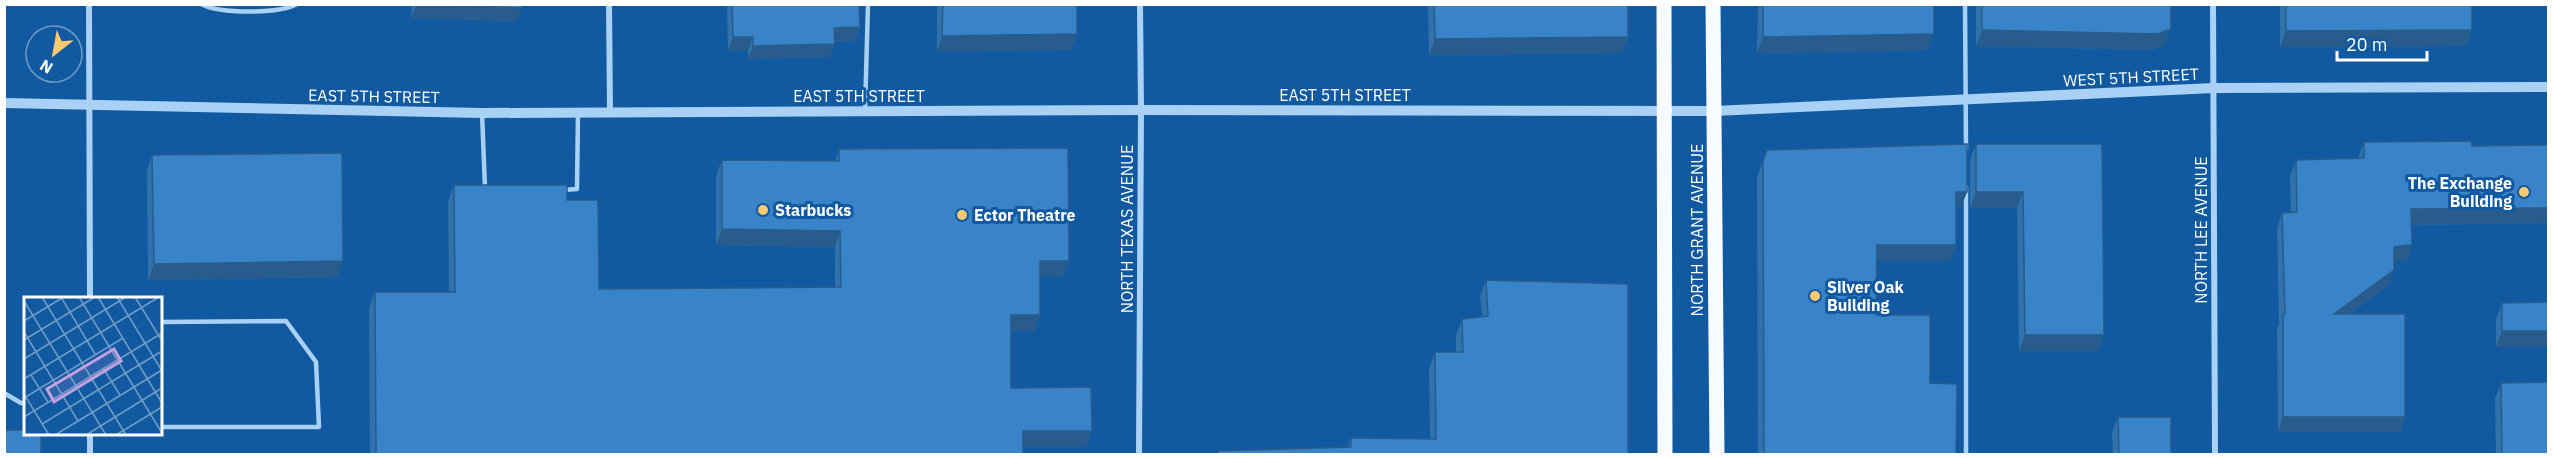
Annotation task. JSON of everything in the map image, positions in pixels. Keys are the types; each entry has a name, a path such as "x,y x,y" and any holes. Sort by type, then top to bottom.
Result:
{"main road":[{"name":"NORTH GRANT AVENUE","path":"1664,4 1665,454"},
{"name":"NORTH GRANT AVENUE","path":"1713,4 1717,454"}],"street":[{"path":"89,4 90,297"},
{"path":"609,4 610,112"},
{"name":"NORTH TEXAS AVENUE","path":"1139,454 1142,110 1140,4"},
{"name":"NORTH LEE AVENUE","path":"2213,4 2215,454"},
{"name":"WEST 5TH STREET","path":"1714,111 2214,88 2548,87"},
{"name":"EAST 5TH STREET","path":"4,103 482,113 1142,110 1714,111"},
{"path":"90,435 90,454"}],"lane":[{"path":"201,4 211,9 272,11 297,4"},
{"path":"865,111 868,4"},
{"path":"1965,4 1966,159"},
{"path":"554,190 577,189 579,112"},
{"path":"482,113 485,190 496,190"},
{"path":"1966,183 1966,454"},
{"path":"162,322 286,321 316,362 319,427 162,427"},
{"path":"4,393 24,403"}],"building":[{"path":"416,4 522,4 522,8"},
{"path":"732,4 859,4 860,27 834,28 835,44 753,46 753,37 733,37"},
{"path":"943,4 1077,4 1077,34 942,36"},
{"path":"1434,4 1628,4 1628,37 1435,39"},
{"path":"1763,4 1934,4 1934,34 1763,37"},
{"path":"1982,4 2171,4 2171,29 2158,34 1982,30"},
{"path":"2286,4 2472,4 2472,30 2286,31"},
{"path":"2472,141 2472,146 2548,145 2548,208 2411,209 2412,245 2394,247 2394,270 2334,314 2405,314 2405,417 2283,417 2283,314 2285,314 2282,213 2297,212 2296,160 2364,158 2364,142"},
{"name":"Silver Oak Building","path":"1967,144 1967,192 1956,192 1956,245 1877,245 1876,315 1930,315 1930,383 1957,384 1956,454 1764,454 1763,161 1767,150"},
{"path":"1976,144 2102,144 2104,335 2025,335 2023,192 1976,192"},
{"path":"1068,148 1069,261 1040,261 1040,315 1011,315 1011,388 1091,387 1092,431 1023,431 1023,454 376,454 375,292 455,292 454,185 567,185 567,200 598,200 599,289 841,287 840,231 722,229 722,160 839,161 839,149"},
{"path":"342,153 343,261 154,264 152,155"},
{"path":"1486,280 1628,284 1628,454 1218,454 1218,451 1351,447 1351,438 1436,439 1435,352 1463,352 1462,319 1488,316"},
{"path":"2548,302 2548,331 2502,331 2502,303"},
{"path":"2548,382 2548,454 2502,454 2501,383"},
{"path":"2118,417 2171,417 2171,454 2119,454"},
{"path":"6,430 24,430 24,435 41,435 41,454 4,454"}],"place":[{"name":"The Exchange Building","path":"2524,192"},
{"name":"Starbucks","path":"763,210"},
{"name":"Ector Theatre","path":"962,215"},
{"name":"Silver Oak Building","path":"1815,296"}]}
